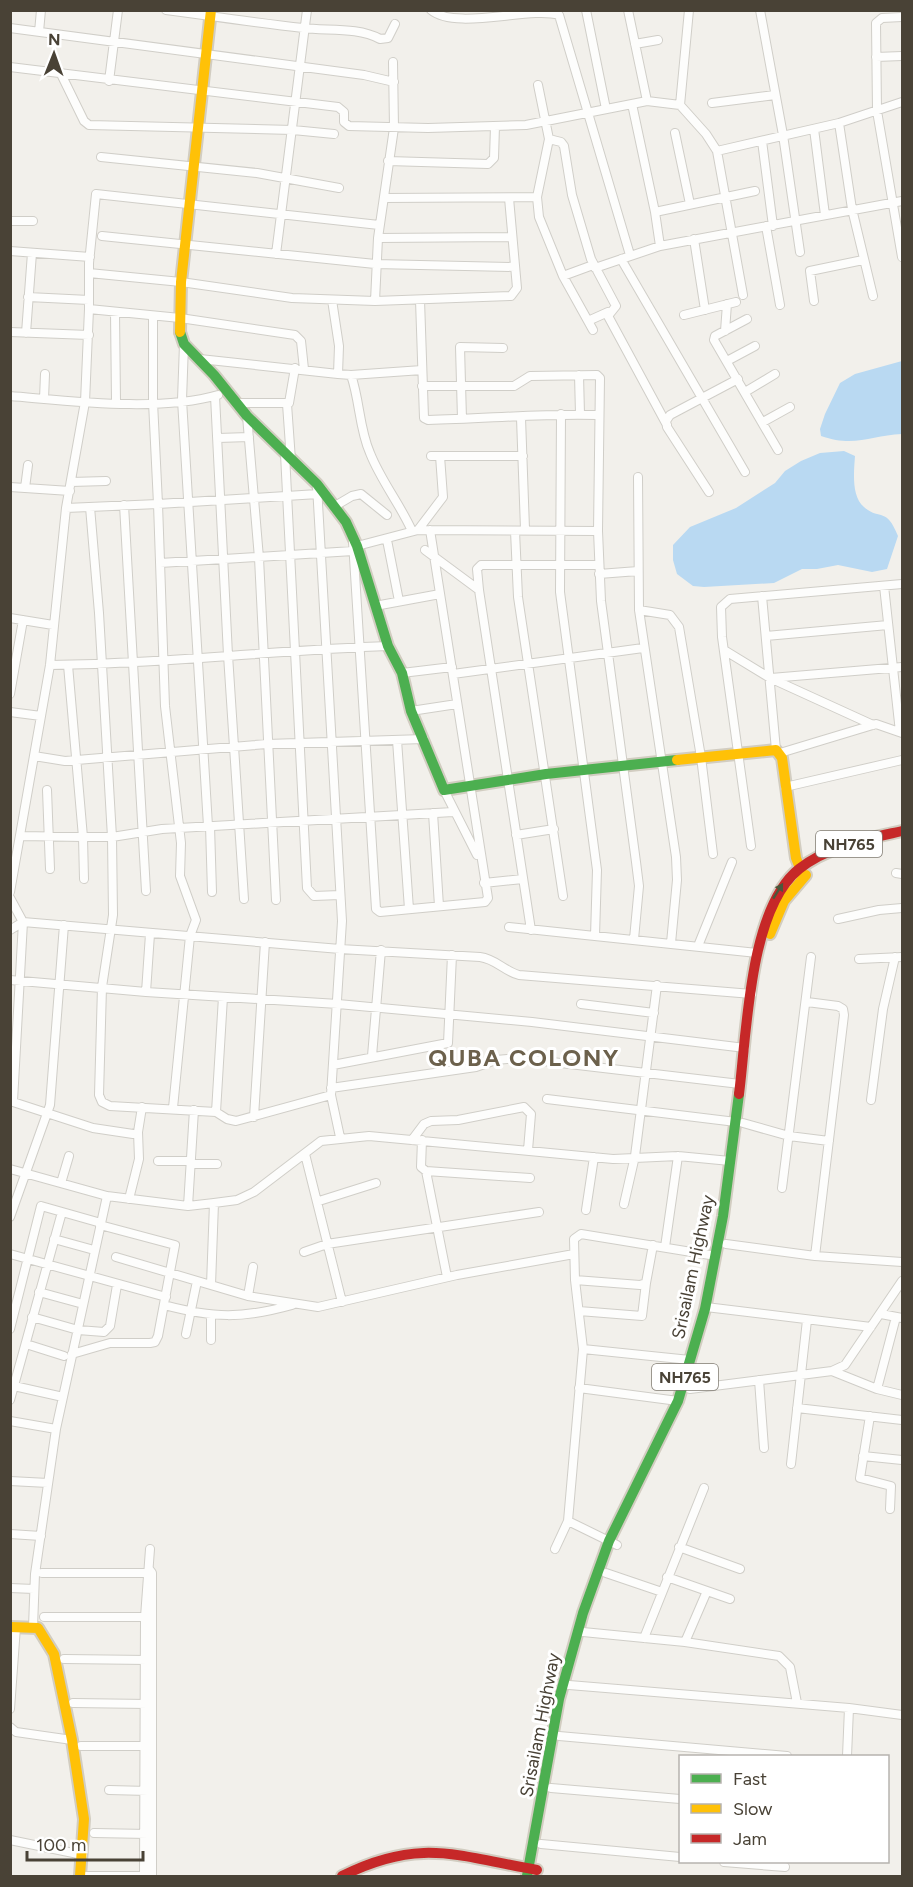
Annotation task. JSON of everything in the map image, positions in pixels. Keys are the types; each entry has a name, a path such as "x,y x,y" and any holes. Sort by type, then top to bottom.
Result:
{"main road":[{"path":"211,13 181,282 180,318 184,344 200,359 247,416 335,506 354,545 388,646 402,673 411,711 444,790 583,769 778,751 802,873"},
{"name":"Srisailam Highway","path":"532,1873 541,1844 568,1686 583,1632 606,1573 613,1543 682,1415 690,1389 726,1244 739,1122 768,944 783,903 802,873 838,848 903,831"},
{"name":"Srisailam Highway","path":"532,1873 566,1669 613,1543 678,1401 709,1307 730,1161 739,1122 740,1084 757,953 764,924 774,898 785,881 847,853 903,838"},
{"path":"13,1627 33,1627 41,1631 54,1654 77,1743 84,1819 80,1876"},
{"path":"342,1876 372,1861 408,1850 433,1851 532,1873"}],"street":[{"path":"39,32 41,10"},
{"path":"109,81 118,10"},
{"path":"166,10 211,13 304,28 355,32 384,40 390,35 395,24"},
{"path":"276,255 307,10"},
{"path":"431,10 442,16 543,12 559,15 630,255"},
{"path":"586,10 606,109"},
{"path":"628,10 647,101"},
{"path":"680,105 689,10"},
{"path":"760,10 783,135 800,252"},
{"path":"878,10 877,111 898,201 903,257"},
{"path":"878,20 903,17"},
{"path":"10,28 300,66 364,75 394,82"},
{"path":"635,44 658,40"},
{"path":"876,57 903,56"},
{"path":"375,301 375,264 379,225 393,128 393,62"},
{"path":"10,67 342,109 344,122 349,126 393,128 526,125 647,101 680,105 706,134 717,152 743,295"},
{"path":"61,74 84,121 89,125 292,130 334,134"},
{"path":"538,85 549,139 537,197 539,217 563,276 593,330"},
{"path":"712,103 775,95"},
{"path":"717,152 839,123 903,102"},
{"path":"632,104 660,246"},
{"path":"839,123 852,208 863,260"},
{"path":"388,161 488,164 494,158 495,126"},
{"path":"814,129 825,215"},
{"path":"675,133 690,204"},
{"path":"549,139 561,142 564,146 572,195 594,266 616,306 588,321"},
{"path":"762,141 780,305"},
{"path":"101,157 194,165 339,188"},
{"path":"655,212 755,191"},
{"path":"10,892 50,665 66,508 85,402 89,273 96,194 379,225"},
{"path":"384,198 537,197"},
{"path":"89,273 181,282 292,298 375,301 511,296 517,288 509,198"},
{"path":"563,276 660,246 898,201"},
{"path":"10,220 33,221"},
{"path":"102,236 375,264 515,267"},
{"path":"378,238 513,237"},
{"path":"694,239 705,310"},
{"path":"10,251 90,257"},
{"path":"26,333 32,253"},
{"path":"621,259 700,399 745,472"},
{"path":"814,301 810,271 863,260 868,263 873,296"},
{"path":"28,297 89,300"},
{"path":"332,300 339,346 338,374"},
{"path":"420,300 423,418 521,418 541,413 598,415"},
{"path":"684,315 732,303 725,332"},
{"path":"88,309 180,318 295,334 301,341 299,368 291,399 287,404 288,457 285,496 309,893 324,897 340,895"},
{"path":"115,312 116,402"},
{"path":"608,312 624,350 709,492"},
{"path":"153,316 153,402 170,753 179,828 180,876 196,920 190,936 173,1108"},
{"path":"747,318 714,338 778,450"},
{"path":"10,340 11,332 88,335"},
{"path":"184,344 182,400 212,891"},
{"path":"727,361 755,346"},
{"path":"462,419 459,385 460,347 503,348"},
{"path":"200,359 351,375 422,370"},
{"path":"44,399 45,374"},
{"path":"745,392 775,374"},
{"path":"351,375 360,402 363,431 369,452 415,531"},
{"path":"579,375 580,414"},
{"path":"422,386 514,386 530,376 599,375 598,565 607,651 639,886 634,939"},
{"path":"667,425 670,415 738,380"},
{"path":"10,396 85,402 153,402 215,396 228,392"},
{"path":"215,396 228,654 241,824 244,899"},
{"path":"237,403 287,404"},
{"path":"763,423 790,407"},
{"path":"561,414 560,592 597,870 595,936"},
{"path":"247,416 259,558 276,900"},
{"path":"521,418 525,529"},
{"path":"218,438 249,437"},
{"path":"430,456 523,456"},
{"path":"415,531 443,497 440,456"},
{"path":"25,488 28,465"},
{"path":"638,477 639,610 676,869 671,943"},
{"path":"71,482 106,481"},
{"path":"10,487 70,491"},
{"path":"66,508 254,499 285,496 318,489 342,921 331,1091 339,1137"},
{"path":"335,506 352,495 362,494 387,514"},
{"path":"124,505 146,891"},
{"path":"90,507 99,613 114,899 102,987 99,1095 102,1102 110,1106 216,1112 227,1119 236,1121 331,1091 476,1067 496,1060 518,1058 740,1084"},
{"path":"160,563 321,554 354,545 387,540 415,531 525,529 598,531"},
{"path":"354,545 364,742 376,909 380,912 485,902 488,898 480,862 430,530"},
{"path":"514,531 515,564 563,896"},
{"path":"387,540 399,601"},
{"path":"425,550 479,590"},
{"path":"531,930 479,590 478,566 598,565"},
{"path":"599,574 638,572"},
{"path":"751,846 724,650 721,607 726,601 762,596 903,584"},
{"path":"884,585 901,733"},
{"path":"375,606 440,594"},
{"path":"762,596 778,751 873,725 881,724 901,733"},
{"path":"639,610 670,615 679,627 701,757 713,854"},
{"path":"10,618 53,624"},
{"path":"10,694 22,620"},
{"path":"766,636 888,625"},
{"path":"50,665 164,661 326,647 388,646"},
{"path":"402,673 491,669 607,651 643,648"},
{"path":"724,650 770,678 873,725"},
{"path":"68,664 83,837 84,879"},
{"path":"770,678 903,667"},
{"path":"411,711 457,704"},
{"path":"10,712 41,716"},
{"path":"34,756 51,760 76,759 267,744 424,739"},
{"path":"397,740 409,909"},
{"path":"785,787 903,760"},
{"path":"47,790 50,869"},
{"path":"444,790 480,862"},
{"path":"20,836 112,837 179,828 453,812"},
{"path":"433,813 439,906"},
{"path":"516,835 554,829"},
{"path":"698,946 732,862"},
{"path":"484,883 523,879"},
{"path":"10,898 23,922 12,1101 112,1132 138,1132"},
{"path":"838,919 879,910 903,908"},
{"path":"10,930 23,922 340,949 489,958 519,975 752,994"},
{"path":"10,1217 13,1197 25,1173 52,1095 64,925"},
{"path":"509,927 757,953"},
{"path":"146,992 150,934"},
{"path":"254,1117 265,942"},
{"path":"372,1056 381,950"},
{"path":"333,1065 445,1044 449,1040 452,955"},
{"path":"782,1188 811,957"},
{"path":"859,959 899,957 883,1010 871,1100"},
{"path":"10,980 184,996 338,1004 652,1036 745,1048"},
{"path":"624,1204 635,1156 657,986"},
{"path":"216,1112 223,998"},
{"path":"807,1002 838,1006 843,1009 844,1015 815,1256"},
{"path":"581,1004 654,1013"},
{"path":"547,1099 739,1122 789,1136 829,1141"},
{"path":"129,1199 139,1159 138,1132 142,1107"},
{"path":"412,1140 424,1124 431,1121 458,1120 524,1107 531,1114 528,1150"},
{"path":"188,1206 194,1110"},
{"path":"10,1169 107,1196 188,1206 237,1200 254,1192 321,1141 339,1137 369,1136 422,1140 594,1157 678,1156 730,1161"},
{"path":"422,1140 421,1167 426,1171 530,1178"},
{"path":"305,1154 342,1302"},
{"path":"61,1183 69,1156"},
{"path":"665,1247 678,1156"},
{"path":"586,1210 594,1157"},
{"path":"158,1161 217,1164"},
{"path":"426,1171 435,1227 447,1277"},
{"path":"318,1201 376,1183"},
{"path":"33,1627 34,1589 68,1355 78,1330 107,1196"},
{"path":"211,1285 214,1203"},
{"path":"10,1329 41,1206 172,1242 175,1248 171,1274 155,1342 110,1343 68,1355 26,1344"},
{"path":"10,1400 62,1212"},
{"path":"304,1252 327,1244 539,1212"},
{"path":"555,1549 568,1521 583,1349 575,1280 574,1239 581,1234 716,1256"},
{"path":"54,1239 94,1250"},
{"path":"726,1244 815,1256 903,1262"},
{"path":"579,1311 642,1316 653,1245"},
{"path":"10,1254 165,1300 190,1312 211,1315 249,1314 296,1303"},
{"path":"116,1257 248,1296 318,1307 447,1277 574,1254"},
{"path":"248,1296 253,1267"},
{"path":"575,1280 640,1285 646,1283"},
{"path":"186,1334 197,1281"},
{"path":"690,1389 832,1371 845,1365 853,1358 903,1281"},
{"path":"32,1317 78,1330 109,1330 117,1285"},
{"path":"39,1292 83,1304"},
{"path":"709,1307 871,1327"},
{"path":"877,1389 899,1317 881,1314"},
{"path":"211,1315 211,1340"},
{"path":"791,1464 799,1375 807,1320"},
{"path":"583,1349 690,1360"},
{"path":"832,1371 877,1389 903,1395"},
{"path":"759,1380 764,1448"},
{"path":"14,1386 63,1396"},
{"path":"579,1388 678,1401"},
{"path":"797,1408 903,1420"},
{"path":"870,1416 860,1478 891,1486 890,1509"},
{"path":"10,1421 56,1429"},
{"path":"863,1456 903,1460"},
{"path":"10,1481 48,1483"},
{"path":"644,1638 704,1488"},
{"path":"568,1521 613,1543"},
{"path":"10,1534 41,1536"},
{"path":"679,1547 740,1569"},
{"path":"86,1876 152,1876 149,1834 150,1549"},
{"path":"42,1573 149,1572"},
{"path":"606,1573 662,1592"},
{"path":"668,1577 730,1599"},
{"path":"10,1588 34,1589"},
{"path":"685,1642 707,1591"},
{"path":"44,1617 149,1617"},
{"path":"10,1709 13,1627"},
{"path":"583,1632 685,1642 779,1656 786,1661 793,1675 796,1703"},
{"path":"63,1659 149,1660"},
{"path":"568,1686 849,1707 903,1714"},
{"path":"73,1703 149,1704"},
{"path":"847,1755 849,1707"},
{"path":"10,1727 16,1732 77,1743 149,1746"},
{"path":"559,1736 776,1755"},
{"path":"551,1788 679,1799"},
{"path":"109,1790 149,1791"},
{"path":"94,1833 149,1834"},
{"path":"144,1876 149,1834"},
{"path":"10,1840 82,1855"},
{"path":"541,1844 679,1857"},
{"path":"734,1863 785,1868"}],"water":[{"path":"902,361 902,434 854,441 821,436 820,429 825,414 840,383 855,374"},
{"path":"844,451 855,456 854,483 860,502 870,511 886,517 898,536 887,569 872,572 838,565 802,569 774,583 704,587 693,586 677,574 673,560 673,545 690,527 736,508 775,483 785,471 801,461 820,453"}],"traffic: fast":[{"path":"180,332 184,344 214,375 247,416 317,484 346,522 357,546 388,646 402,673 411,711 444,790 546,774 677,760"},
{"path":"527,1876 559,1699 583,1613 609,1541 678,1401 705,1309 723,1216 739,1094"}],"traffic: slow":[{"path":"180,332 181,282 211,10"},
{"path":"677,760 776,750 782,758 796,858 802,873"},
{"path":"770,934 784,901 806,875"},
{"path":"10,1627 38,1628 54,1654 72,1740 84,1819 80,1876"}],"traffic: jam":[{"path":"739,1094 753,973 760,941 770,912 782,888 799,869 822,854 848,844 902,831"},
{"path":"342,1876 369,1864 417,1853 461,1855 537,1870"}],"district":[{"name":"QUBA COLONY","path":"524,1058"}]}
